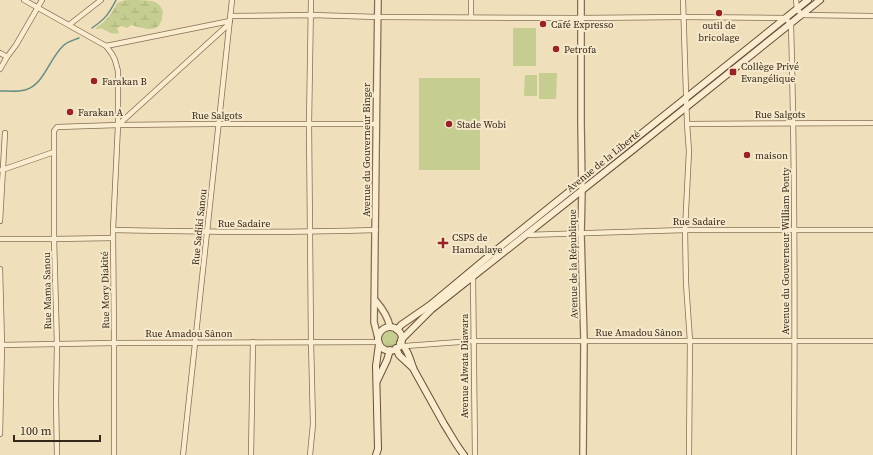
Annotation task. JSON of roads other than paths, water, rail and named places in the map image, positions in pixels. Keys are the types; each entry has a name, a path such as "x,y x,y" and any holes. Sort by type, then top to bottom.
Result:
{"main road":[{"name":"Avenue de la Liberté","path":"397,330 401,325 430,305 495,251 808,0"},
{"name":"Avenue de la Liberté","path":"402,343 418,323 432,309 820,0"},
{"path":"402,343 393,349 384,349 379,341 378,335 385,328 390,327 397,330 400,334 402,343 410,358 413,368 458,448 464,455"},
{"name":"Avenue du Gouverneur Binger","path":"379,341 376,366 377,452 381,455"},
{"path":"393,349 413,368"},
{"name":"Avenue du Gouverneur Binger","path":"376,382 393,349"},
{"path":"458,448 459,455"}],"street":[{"path":"24,0 106,46 230,21 311,15 378,17 785,18 791,24"},
{"path":"0,69 42,0"},
{"path":"69,25 101,0"},
{"name":"Rue Sadiki Sanou","path":"183,455 232,0"},
{"path":"310,455 313,424 309,124 311,0"},
{"name":"Avenue du Gouverneur Binger","path":"378,0 374,322 379,341"},
{"path":"471,0 471,17"},
{"name":"Avenue de la République","path":"581,0 581,234 584,340 583,455"},
{"path":"683,0 687,124 690,150 685,230 686,283 690,341 688,455"},
{"path":"796,0 796,9 802,15 873,16"},
{"path":"118,125 230,21"},
{"name":"Avenue du Gouverneur William Ponty","path":"791,24 794,123 794,455"},
{"name":"Rue Mory Diakité","path":"106,46 115,60 118,71 118,125 113,230 114,455"},
{"path":"0,53 7,57"},
{"name":"Rue Salgots","path":"687,124 873,123"},
{"name":"Rue Salgots","path":"57,127 219,124 377,124"},
{"name":"Rue Mama Sanou","path":"57,127 54,131 57,455"},
{"path":"0,221 5,133"},
{"path":"2,170 54,152"},
{"name":"Rue Sadaire","path":"113,230 207,233 376,230"},
{"name":"Rue Sadaire","path":"526,235 685,230 873,230"},
{"path":"0,239 113,238"},
{"path":"0,269 0,434"},
{"name":"Avenue Alwata Diawara","path":"473,277 475,455"},
{"path":"375,300 382,307 389,321 390,327"},
{"name":"Rue Amadou Sânon","path":"402,343 584,340 873,341"},
{"name":"Rue Amadou Sânon","path":"1,345 379,341"},
{"path":"251,455 254,342"}],"waterway":[{"path":"92,28 106,16 116,0"},
{"path":"0,91 19,91 32,87 42,77 58,51 70,41 79,38"}],"place":[{"name":"outil de bricolage","path":"719,13"},
{"name":"Café Expresso","path":"543,24"},
{"name":"Petrofa","path":"556,49"},
{"name":"Collège Privé Evangélique","path":"733,72"},
{"name":"Farakan B","path":"94,81"},
{"name":"Farakan A","path":"70,112"},
{"name":"Stade Wobi","path":"449,124"},
{"name":"maison","path":"747,155"},
{"name":"CSPS de Hamdalaye","path":"443,243"}]}
